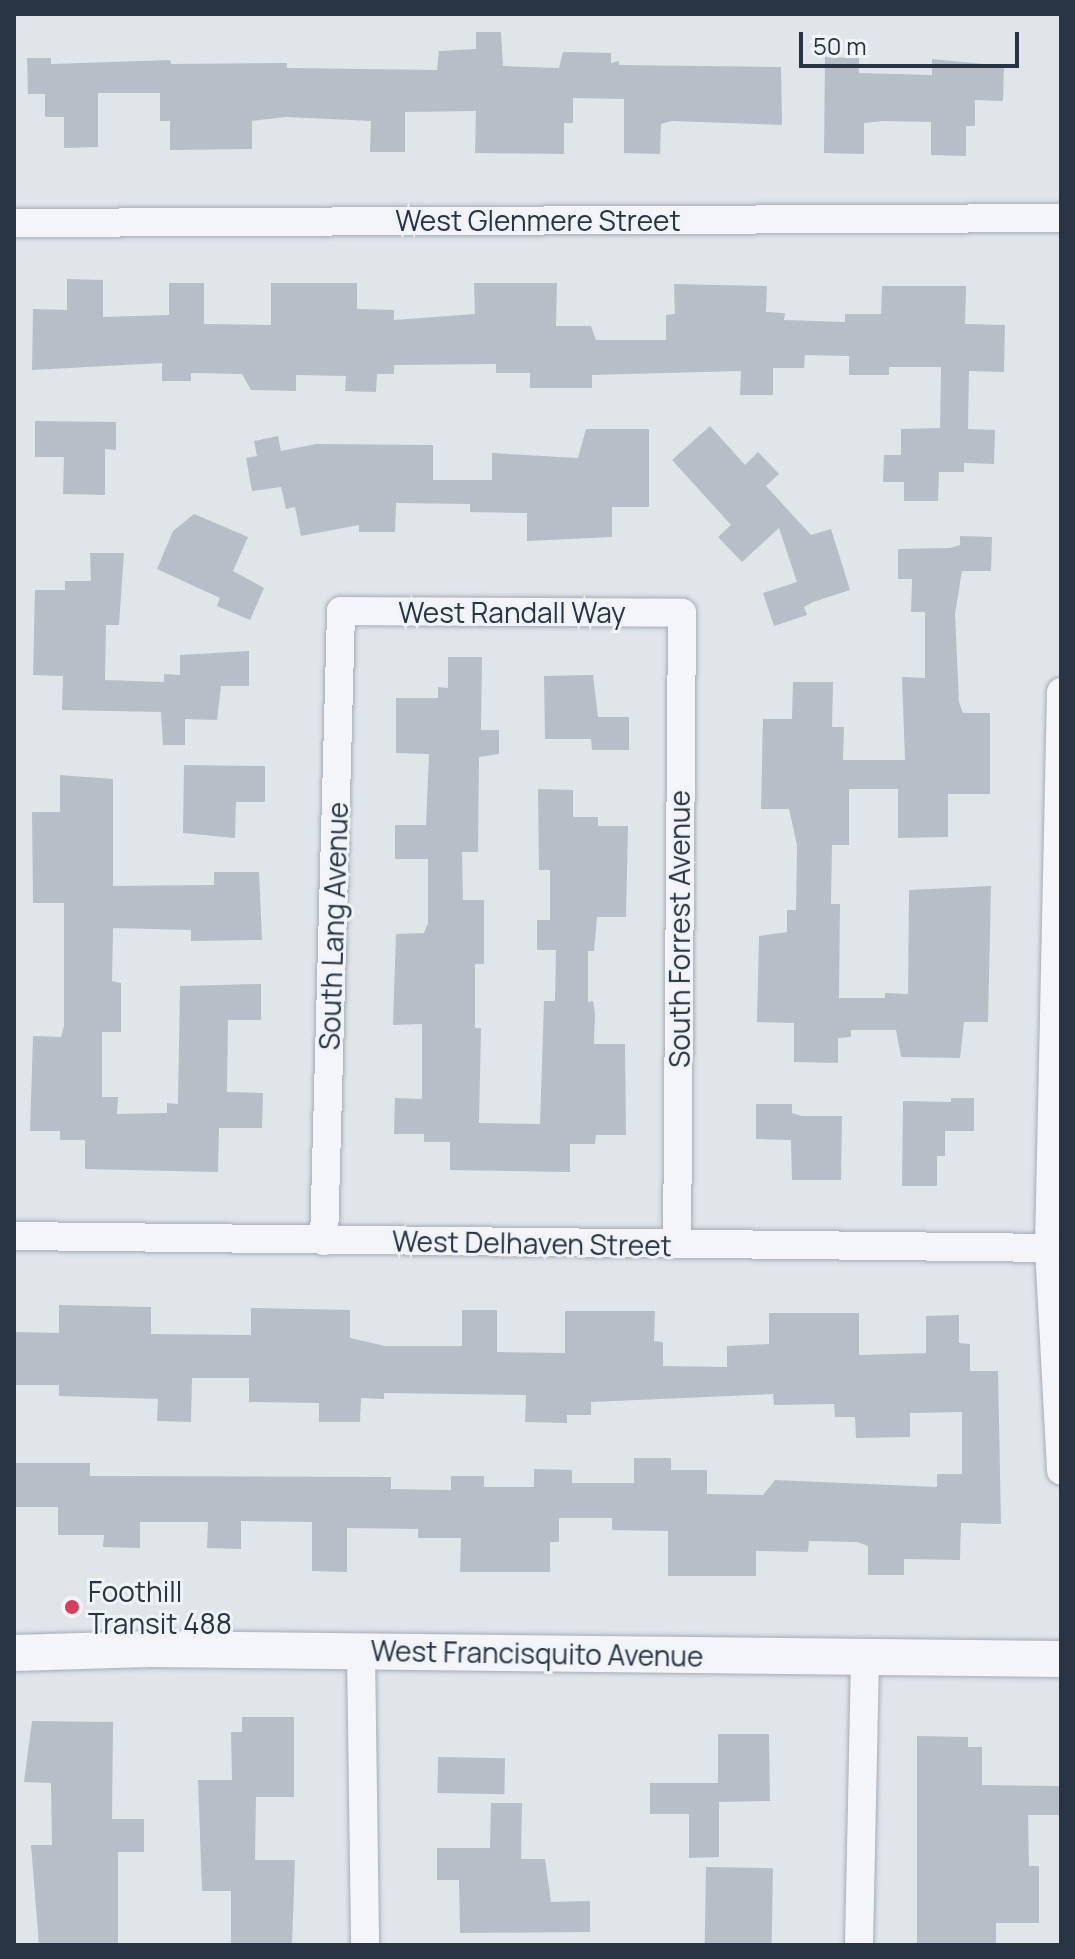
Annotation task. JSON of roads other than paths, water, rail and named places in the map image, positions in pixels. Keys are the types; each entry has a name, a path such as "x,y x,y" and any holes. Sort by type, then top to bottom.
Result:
{"street":[{"name":"West Glenmere Street","path":"14,223 1061,218"},
{"name":"West Randall Way","path":"341,611 682,613"},
{"name":"South Lang Avenue","path":"324,1241 341,611"},
{"name":"South Forrest Avenue","path":"677,1244 682,613"},
{"path":"1061,692 1049,1248 1061,1471"},
{"name":"West Delhaven Street","path":"14,1236 1049,1248"},
{"path":"361,1651 365,1945"},
{"name":"West Francisquito Avenue","path":"14,1653 361,1651 1061,1659"},
{"path":"859,1945 865,1656"}],"place":[{"name":"Foothill Transit 488","path":"72,1607"}]}
